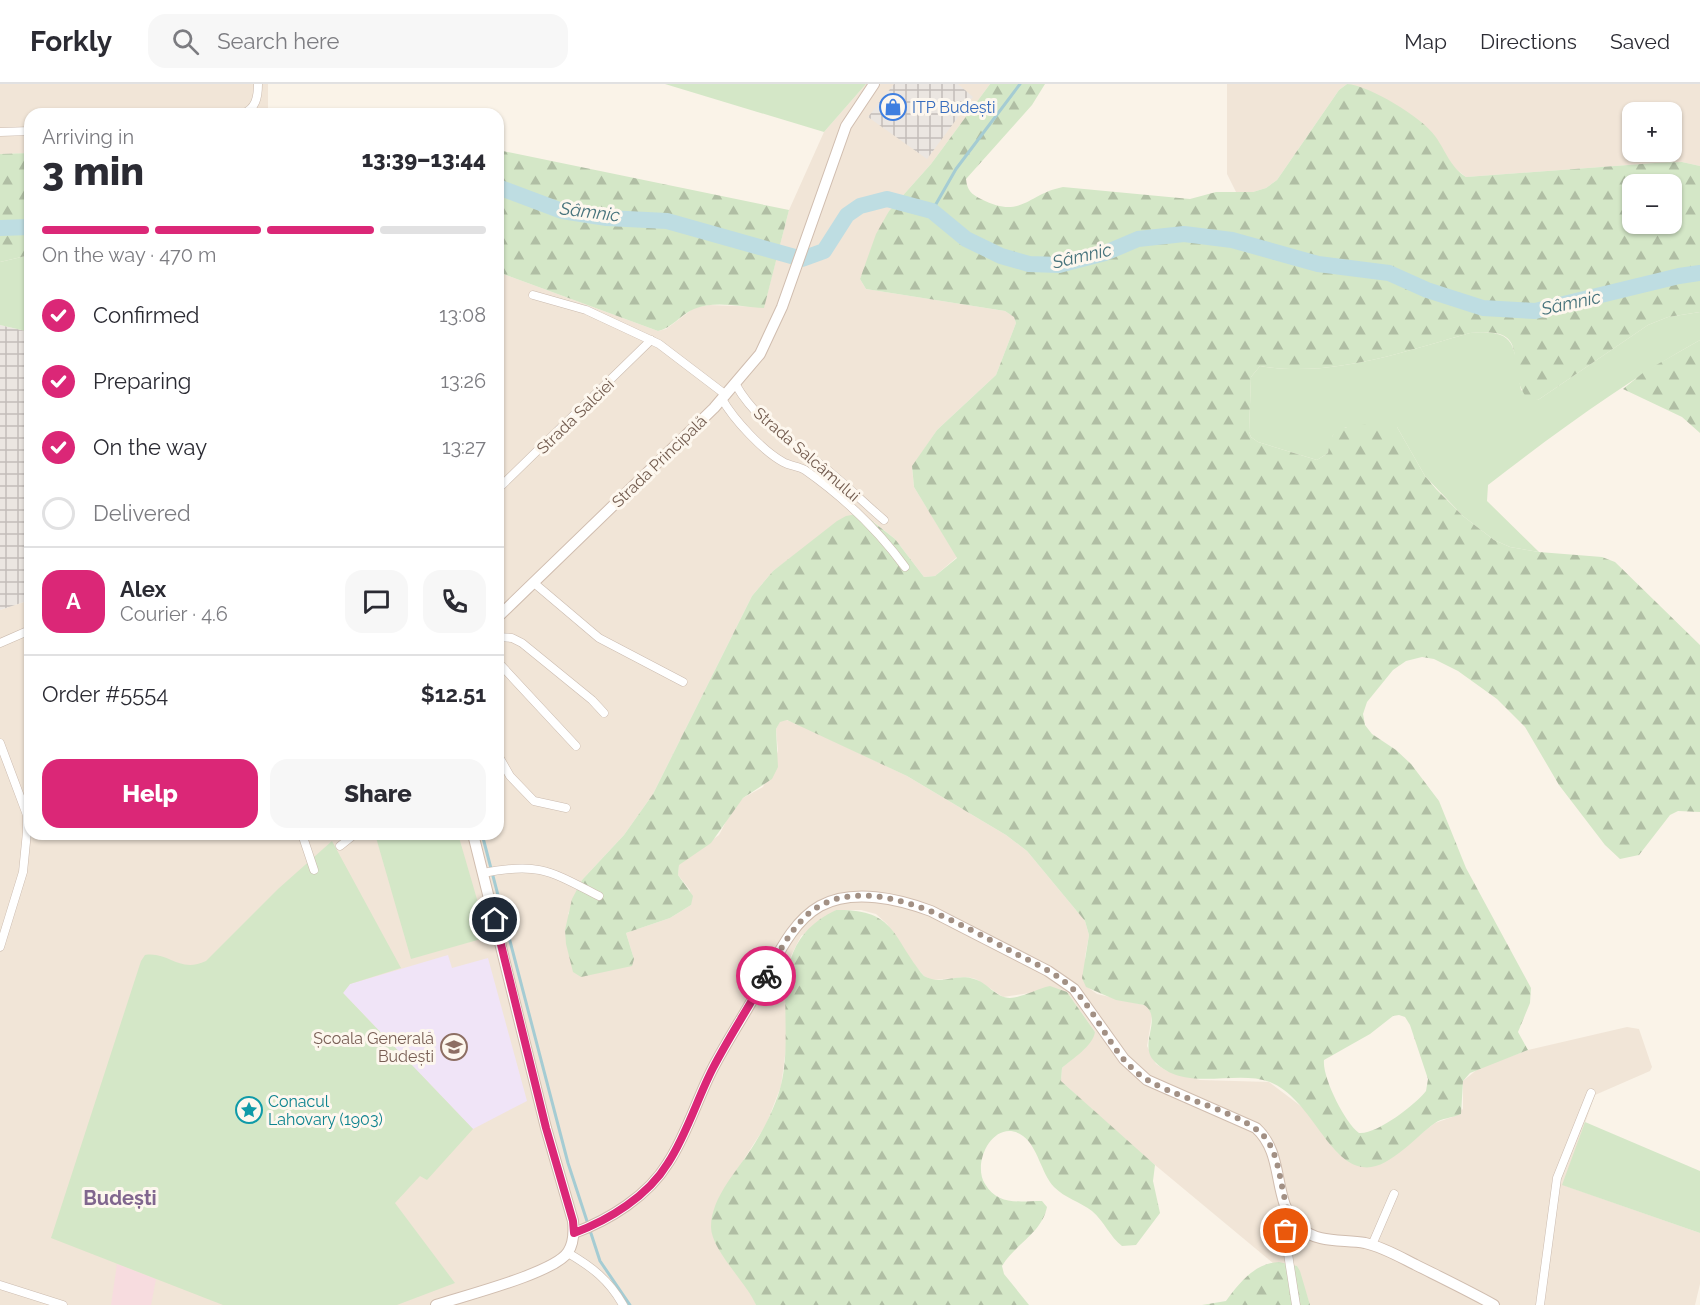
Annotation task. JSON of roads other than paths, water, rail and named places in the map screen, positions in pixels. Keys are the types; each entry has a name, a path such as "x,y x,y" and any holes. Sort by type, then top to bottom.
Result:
{"main road":[{"name":"Strada Principală","path":"504,611 736,385 770,337 827,173 846,126 874,84"},
{"path":"475,840 546,1128 573,1221 583,1229"},
{"path":"436,1305 550,1267 568,1253 583,1229 643,1192 668,1163 713,1068 798,925 820,906 832,901 861,897 894,900 931,911 1048,971 1074,989 1124,1059 1146,1080 1245,1123 1264,1136 1275,1155 1285,1204 1291,1217 1305,1232 1317,1238 1372,1245 1494,1305"}],"street":[{"path":"253,108 258,96 258,84"},
{"path":"0,132 24,131"},
{"path":"533,295 586,310 651,340 724,397 733,415 767,450 785,463 806,471 864,520 905,567"},
{"name":"Strada Salciei","path":"504,483 651,340"},
{"name":"Strada Salcâmului","path":"736,385 750,406 785,438 823,466 884,520"},
{"path":"534,583 599,638 683,682"},
{"path":"0,643 24,633"},
{"path":"504,637 512,638 522,643 592,700 604,713"},
{"path":"504,668 576,746"},
{"path":"0,743 24,805"},
{"path":"504,766 510,776 534,801 566,808"},
{"path":"0,947 23,872 26,840"},
{"path":"304,840 314,870"},
{"path":"340,846 348,840"},
{"path":"484,873 515,867 542,869 599,896"},
{"path":"1540,1305 1557,1178 1590,1093"},
{"path":"1372,1245 1394,1194"},
{"path":"1291,1217 1286,1231 1286,1241 1296,1305"},
{"path":"568,1253 595,1270 608,1282 623,1305"},
{"path":"0,1285 63,1305"}],"waterway":[{"path":"932,211 956,169 1020,84"},
{"name":"Sâmnic","path":"504,189 562,211 607,218 667,221 802,259 824,251 847,215 860,206 887,199 932,211 966,239 1001,256 1029,264 1059,265 1105,253 1138,239 1184,234 1232,240 1318,264 1389,273 1427,290 1483,308 1535,311 1700,273"},
{"name":"Sâmnic","path":"0,228 24,227"},
{"path":"484,840 568,1163 600,1261 630,1305"}],"place":[{"name":"ITP Budești","path":"893,107"},
{"name":"Școala Generală Budești","path":"454,1047"},
{"name":"Conacul Lahovary (1903)","path":"249,1110"}],"district":[{"name":"Budești","path":"120,1198"}]}
